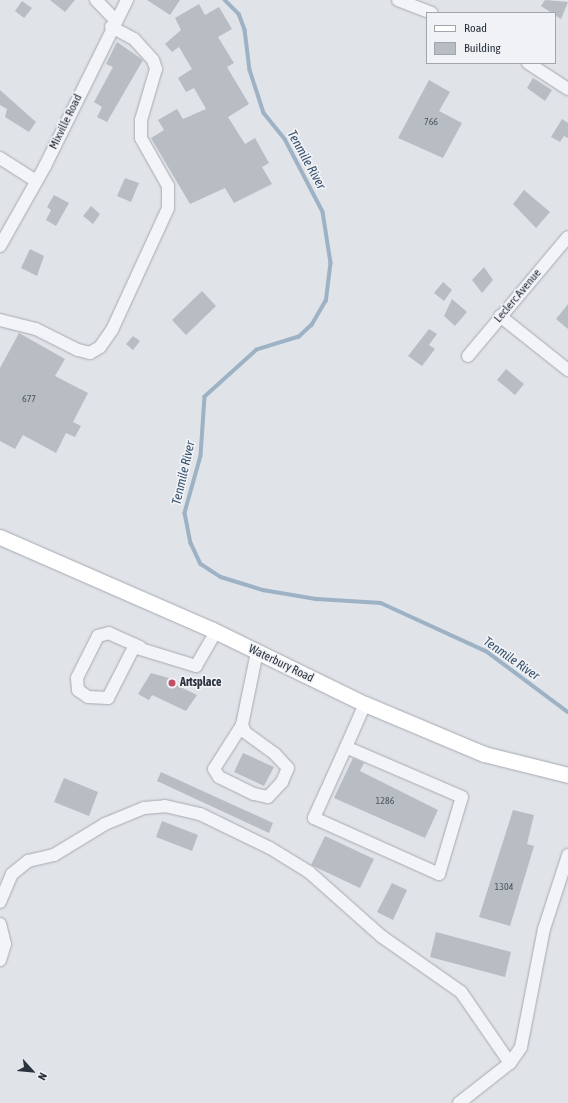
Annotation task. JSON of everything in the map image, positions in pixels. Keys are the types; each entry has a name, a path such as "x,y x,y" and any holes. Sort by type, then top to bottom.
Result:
{"main road":[{"name":"Waterbury Road","path":"0,538 216,632 365,704 484,754 568,774"}],"street":[{"path":"0,320 36,329 78,350 90,353 100,348 112,330 168,208 168,186 141,138 142,120 156,70 153,60 134,39 113,23 96,0"},
{"name":"Mixville Road","path":"0,246 36,181 113,23 127,0"},
{"path":"398,0 429,12"},
{"path":"530,64 568,89"},
{"path":"0,158 36,181"},
{"name":"Leclerc Avenue","path":"468,356 500,316 568,237"},
{"path":"500,316 568,370"},
{"path":"140,647 134,648 108,698 88,697 78,690 77,678 98,636 109,633 140,647 196,666 216,632"},
{"path":"242,725 252,739 287,763 282,782 268,797 254,794 219,777 214,769 242,725 258,652"},
{"path":"346,747 462,797 439,874 314,818 365,704"},
{"path":"0,902 12,874 28,861 54,854 105,824 144,808 165,806 200,814 270,848 309,872 381,936 462,992 510,1063"},
{"path":"459,1103 510,1063 520,1047 544,928 568,856"},
{"path":"0,924 6,944 0,960"}],"building":[{"path":"50,0 75,0 65,12"},
{"path":"147,0 180,0 170,15"},
{"path":"545,0 568,2 561,19 556,16 556,12 550,12 541,6"},
{"path":"22,1 32,8 24,18 15,11"},
{"path":"199,4 205,15 219,7 232,29 218,37 234,63 227,67 249,104 228,117 245,144 255,138 269,163 262,167 272,184 234,203 225,188 190,204 151,138 164,130 158,120 177,109 183,119 206,109 194,88 186,92 178,78 192,69 179,47 172,52 165,44 181,30 175,18"},
{"path":"117,42 143,60 107,122 97,117 102,107 94,102 113,67 106,64"},
{"path":"533,78 552,90 545,101 527,88"},
{"path":"429,80 450,92 439,111 462,123 443,158 398,138"},
{"path":"0,90 36,122 29,132 5,117 7,109 0,105"},
{"path":"562,119 568,123 568,138 564,136 560,142 551,137"},
{"path":"125,178 139,183 131,202 117,196"},
{"path":"524,190 550,212 536,228 513,204"},
{"path":"54,195 69,203 56,226 46,220 51,210 47,207"},
{"path":"91,206 100,214 93,224 83,216"},
{"path":"30,249 44,256 37,276 21,268"},
{"path":"484,267 493,280 482,293 472,280"},
{"path":"443,282 452,290 444,301 434,293"},
{"path":"202,291 216,306 186,335 172,320"},
{"path":"452,299 467,312 455,326 444,316"},
{"path":"568,304 568,329 556,319"},
{"path":"429,329 437,334 429,345 435,349 422,366 408,356"},
{"path":"19,333 65,359 55,376 88,393 73,422 81,426 75,437 66,433 56,453 23,435 15,449 0,441 0,368"},
{"path":"133,336 140,341 133,350 126,344"},
{"path":"506,369 524,384 515,395 497,380"},
{"path":"151,673 169,678 168,681 197,695 186,711 152,695 149,700 138,694"},
{"path":"243,753 274,767 264,786 234,772"},
{"path":"353,758 364,763 360,771 438,810 425,838 334,798"},
{"path":"161,772 273,823 269,833 157,781"},
{"path":"64,778 98,792 89,816 54,802"},
{"path":"513,810 534,815 527,844 534,846 510,926 479,917"},
{"path":"162,821 198,835 192,851 156,837"},
{"path":"325,836 374,859 360,888 311,865"},
{"path":"392,883 407,890 393,920 377,912"},
{"path":"436,932 511,952 505,977 430,957"}],"waterway":[{"name":"Tenmile River","path":"225,0 239,14 245,30 250,70 264,113 285,139 323,212 331,263 326,301 312,325 299,337 257,350 205,397 201,456 185,513 191,543 201,564 221,577 263,590 317,599 381,603 486,651 568,712"}],"place":[{"name":"Artsplace","path":"172,683"}]}
